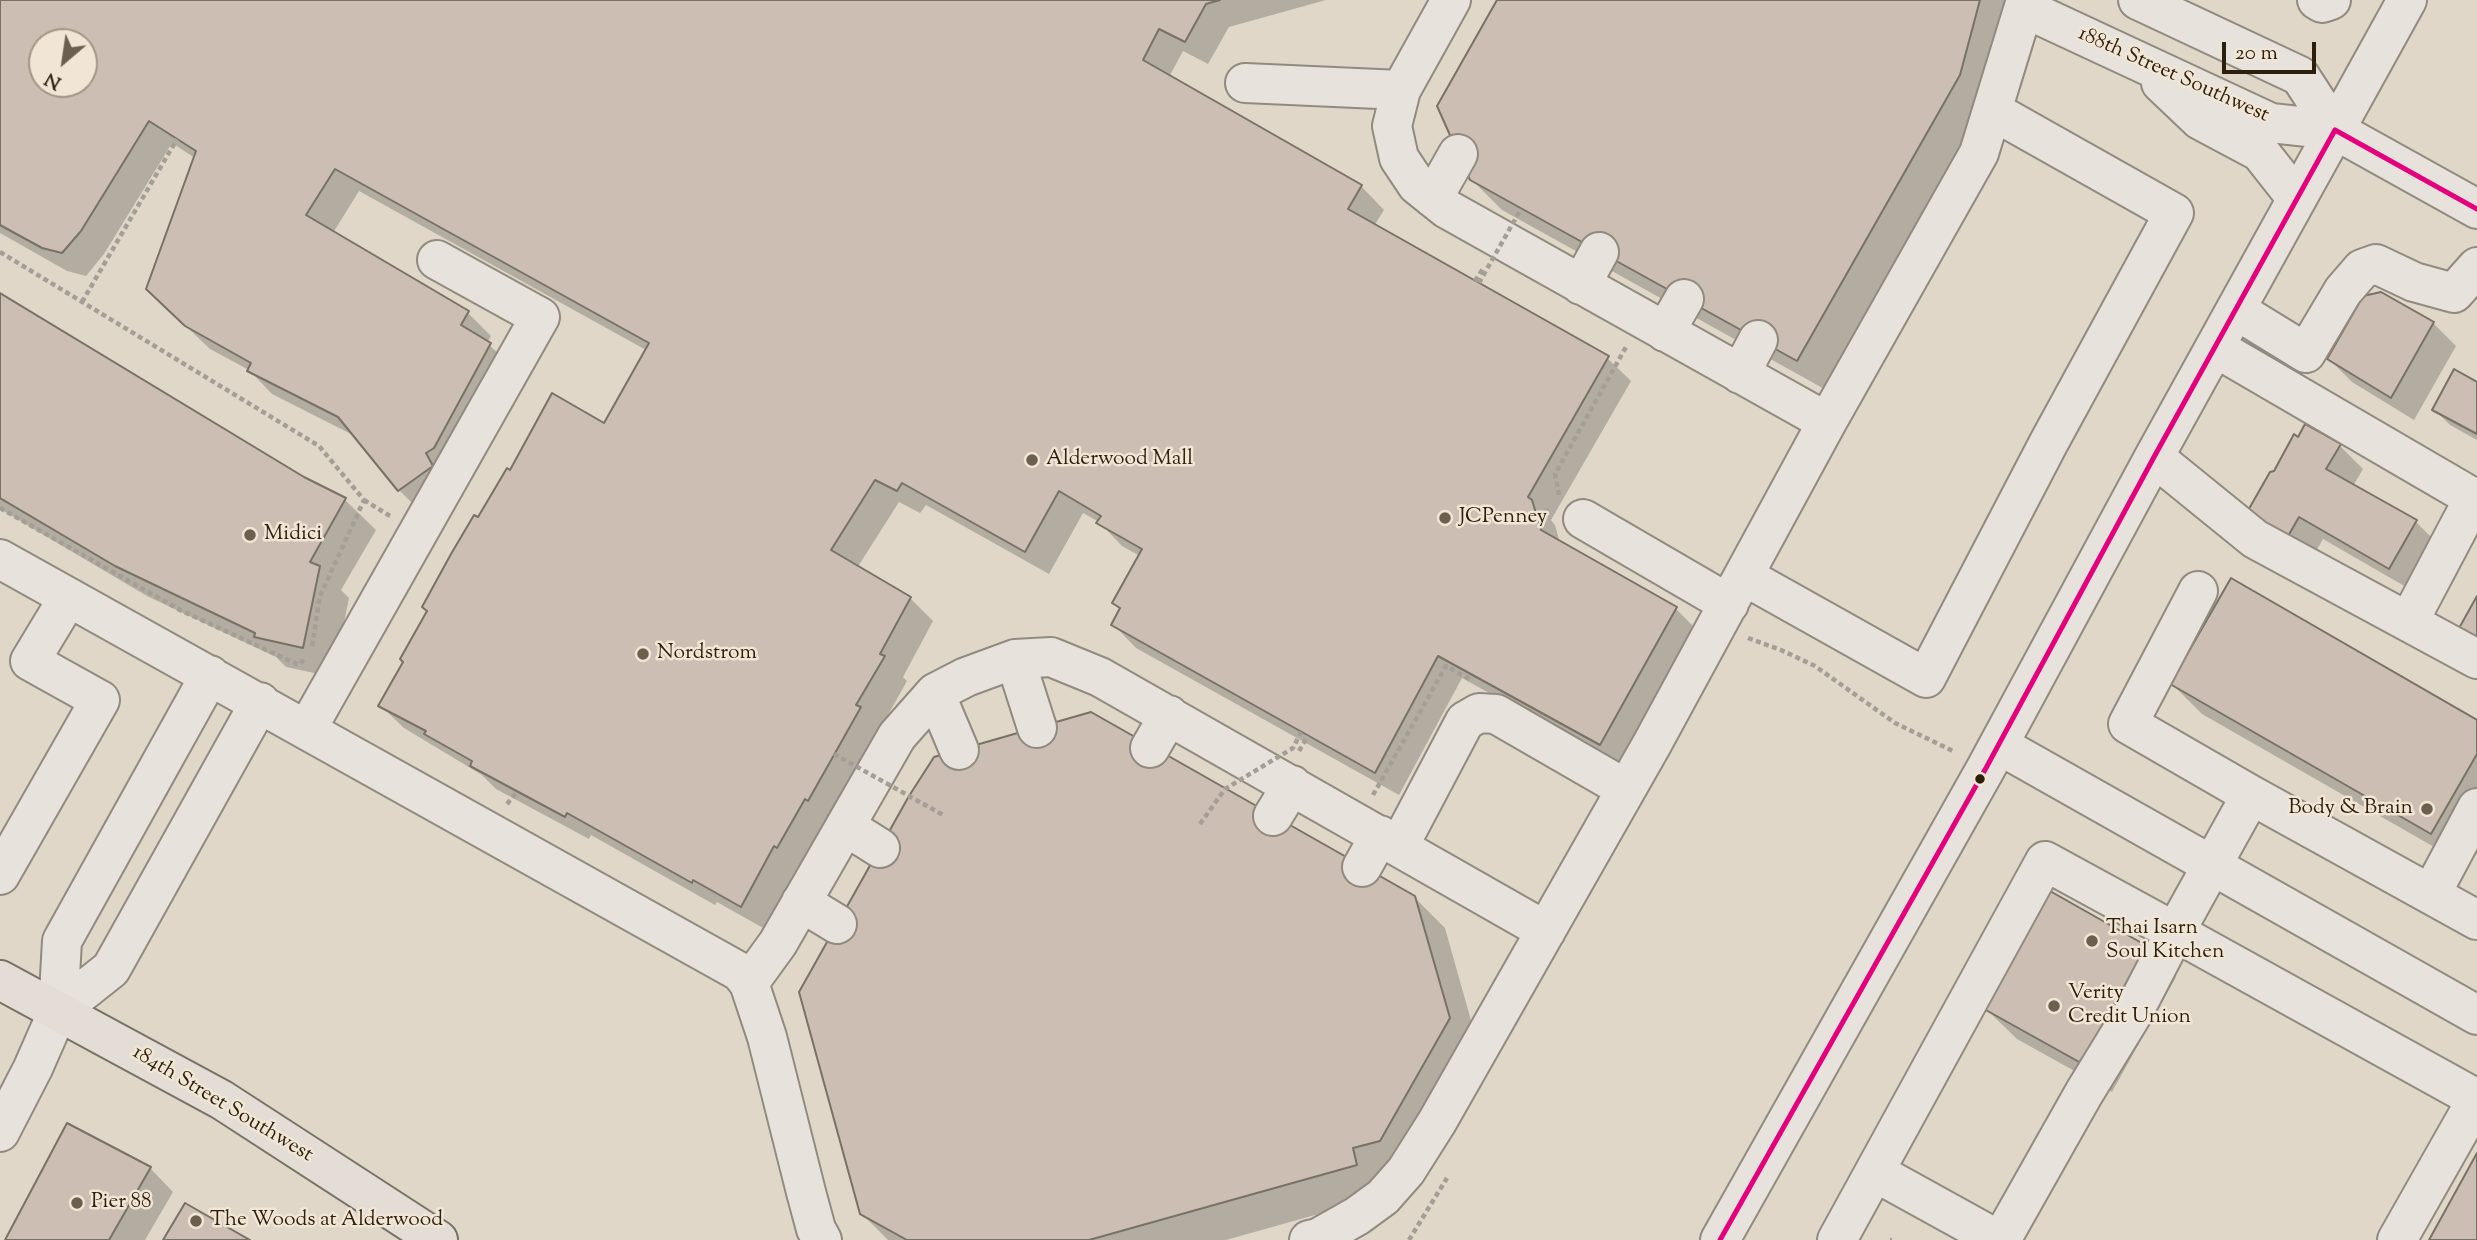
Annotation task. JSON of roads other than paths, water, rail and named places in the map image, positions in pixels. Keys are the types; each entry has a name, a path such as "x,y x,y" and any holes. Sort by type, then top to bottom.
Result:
{"main road":[{"name":"184th Street Southwest","path":"0,980 222,1100 438,1240"}],"street":[{"path":"1451,0 1401,90 1392,126 1399,158 1417,185 1433,198 1590,269 1665,332 1827,422"},
{"name":"188th Street Southwest","path":"2138,0 2300,76 2334,130"},
{"path":"2317,0 2322,3 2331,0"},
{"path":"1720,1240 1999,745 2154,457 2407,0"},
{"path":"1316,1239 1366,1228 1383,1197 1406,1171 1626,789 1738,605 1827,422 1979,153 2025,4"},
{"name":"188th Street Southwest","path":"2025,4 2271,123 2334,130 2477,209"},
{"path":"2136,60 2200,120 2260,152 2297,199"},
{"path":"1245,83 1401,90"},
{"path":"1572,512 1738,605 1926,678 2048,444 2174,213 1993,111"},
{"path":"1433,198 1458,154"},
{"path":"307,729 540,317 437,260"},
{"path":"2236,310 2306,353 2343,290 2362,269 2376,264 2414,282 2454,293 2477,267"},
{"path":"1665,332 1684,299"},
{"path":"1740,374 1758,340"},
{"path":"2216,348 2475,499 2409,621"},
{"path":"2154,457 2255,539 2477,659"},
{"path":"0,559 740,972 749,983 767,1037 822,1240"},
{"path":"2198,591 2128,724 2477,920"},
{"path":"0,875 100,701 30,661 68,598"},
{"path":"749,983 778,943 897,736 935,693 966,677 1015,659 1051,657 1100,677 1288,785 1380,849 1546,931"},
{"path":"1015,659 1037,728"},
{"path":"0,1132 33,1069 58,1011 62,941 210,675"},
{"path":"935,693 959,750"},
{"path":"58,1011 111,969 260,702"},
{"path":"1380,849 1465,721 1479,713 1496,714 1626,789"},
{"path":"1150,748 1169,715"},
{"path":"1999,745 2477,1014"},
{"path":"1875,1172 2000,1240 2133,1013 2251,795"},
{"path":"2431,894 2477,808"},
{"path":"845,826 880,848"},
{"path":"1837,1240 2045,861 2477,1099 2397,1240"},
{"path":"801,902 837,924"}],"place":[{"name":"Alderwood Mall","path":"1032,460"},
{"name":"JCPenney","path":"1445,518"},
{"name":"Midici","path":"250,535"},
{"name":"Nordstrom","path":"643,654"},
{"name":"Body & Brain","path":"2427,809"},
{"name":"Thai Isarn Soul Kitchen","path":"2092,941"},
{"name":"Verity Credit Union","path":"2054,1006"},
{"name":"Pier 88","path":"77,1203"},
{"name":"The Woods at Alderwood","path":"196,1221"}]}
